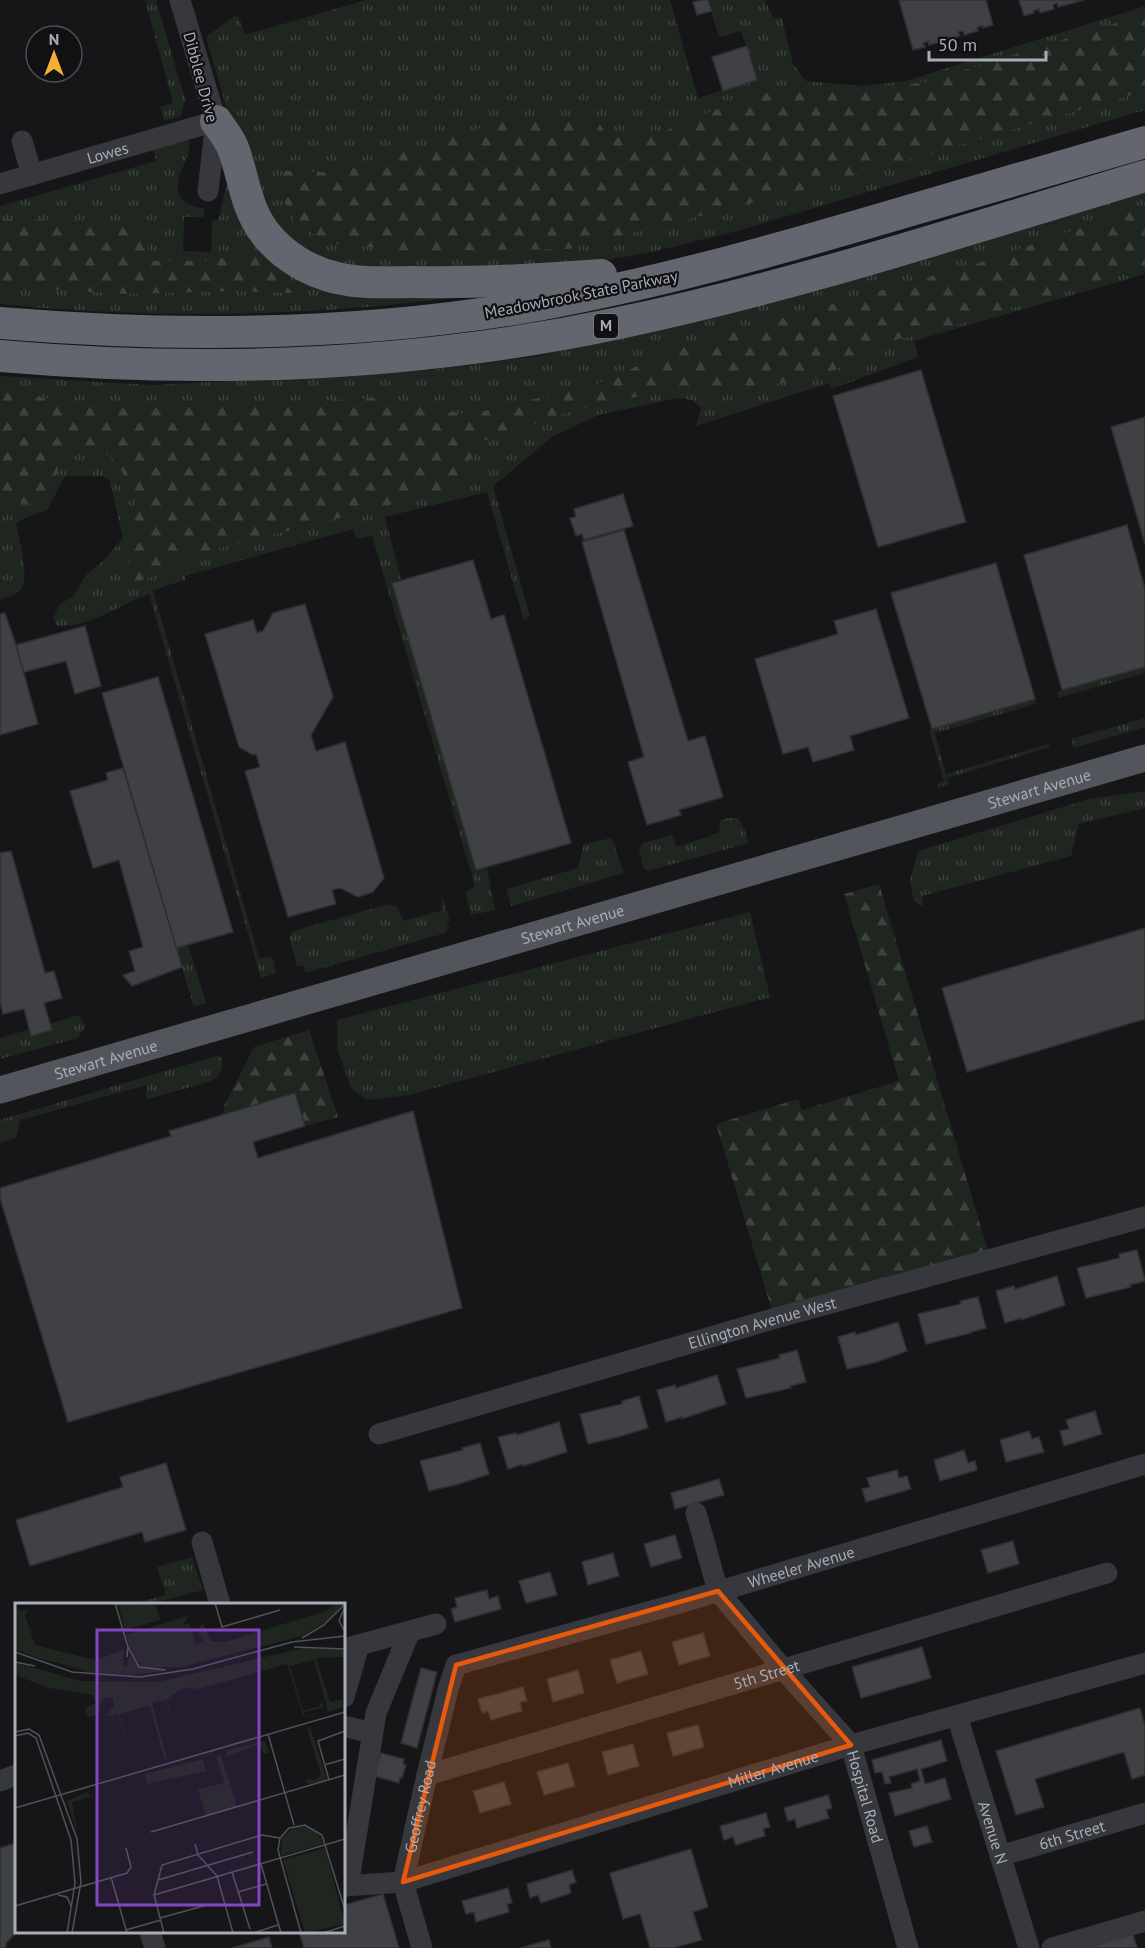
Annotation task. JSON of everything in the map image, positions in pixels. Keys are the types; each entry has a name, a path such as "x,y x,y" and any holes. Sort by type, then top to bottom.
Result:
{"highway":[{"path":"216,121 232,146 247,199 264,231 294,260 325,275 353,281 480,282 709,268"},
{"name":"Meadowbrook State Parkway","path":"0,323 163,332 249,332 432,320 520,308 600,293 763,254 1145,142"},
{"name":"Meadowbrook State Parkway","path":"0,356 106,363 219,365 333,362 502,344 616,324 739,295 1145,176"}],"main road":[{"name":"Stewart Avenue","path":"0,1090 1145,758"}],"street":[{"name":"Dibblee Drive","path":"180,0 216,121 208,191"},
{"name":"Lowes","path":"0,184 216,121"},
{"path":"22,141 32,175"},
{"name":"Ellington Avenue West","path":"379,1434 776,1318 1145,1217"},
{"name":"Wheeler Avenue","path":"456,1665 718,1591 1145,1464"},
{"name":"Hospital Road","path":"696,1513 718,1591 783,1670 851,1745 908,1948"},
{"path":"202,1542 219,1603"},
{"name":"5th Street","path":"427,1775 1107,1574"},
{"path":"345,1690 351,1647 436,1624"},
{"path":"346,1886 376,1713 410,1631"},
{"name":"Miller Avenue","path":"346,1886 403,1882 851,1745 1145,1663"},
{"name":"Geoffrey Road","path":"422,1948 403,1882 427,1775 456,1665"},
{"name":"Avenue N","path":"957,1716 1029,1948"},
{"path":"345,1726 372,1733"},
{"path":"0,1781 15,1775"},
{"name":"6th Street","path":"1000,1856 1145,1813"},
{"path":"1052,1948 1145,1921"},
{"path":"150,1933 155,1948"}],"highlighted area":[{"path":"718,1591 851,1745 403,1882 456,1665"}],"green space":[{"path":"145,0 156,0 185,99 181,116 164,121 160,107 173,103"},
{"path":"366,0 670,0 698,98 757,80 741,31 719,37 708,0 765,0 773,17 782,18 793,64 806,81 862,86 906,81 1145,6 1145,110 737,231 652,252 591,263 355,270 295,249 249,186 206,37 235,16 239,18 245,35"},
{"path":"1145,14 1145,91 811,188 568,249 412,251 328,243 295,222 275,184 285,171 323,172 366,164 502,121 599,123 609,138 660,133 741,99 797,87 880,89 930,81"},
{"path":"188,140 189,147 178,187 180,196 188,204 204,209 204,217 184,217 183,251 211,252 212,221 218,220 229,175 274,251 480,294 361,308 240,314 120,312 0,304 0,206 156,161 153,149"},
{"path":"1145,193 1145,274 914,341 918,357 831,389 829,383 696,426 701,408 692,400 678,398 598,415 552,437 493,486 530,616 524,621 487,492 385,517 401,579 392,582 476,871 487,868 495,910 471,915 465,892 475,886 372,536 360,539 356,537 353,529 185,576 185,580 153,590 259,958 273,959 276,973 261,978 149,594 81,623 57,626 53,619 59,605 73,596 87,574 103,561 123,538 110,481 102,476 65,476 47,510 16,523 23,558 23,584 17,593 0,599 0,376 153,385 430,370 539,356 670,323 1029,221"},
{"path":"1145,209 1145,267 923,335 898,339 818,378 708,393 680,387 573,411 477,443 458,486 195,554 164,573 136,582 129,571 128,533 135,500 119,465 104,451 68,447 46,498 27,504 8,501 0,488 0,392 130,409 376,398 467,415 597,384 677,348 982,262 1125,212"},
{"path":"0,219 95,221 141,227 152,261 208,261 252,252 293,293 234,291 128,294 0,287"},
{"path":"1145,667 1145,673 1058,698 1057,692"},
{"path":"1035,699 1036,704 935,733 946,774 1048,744 1050,747 947,778 949,784 939,787 937,784 944,781 929,730"},
{"path":"1145,718 1145,727 1074,748 1071,739"},
{"path":"1145,791 1145,808 1079,824 1071,856 922,896 923,907 914,901 910,881 918,851 1089,799"},
{"path":"738,818 748,843 648,871 644,869 639,849 643,843 672,835 676,847 719,833 720,821"},
{"path":"612,838 624,873 511,906 506,889 578,868 584,844"},
{"path":"879,884 988,1251 773,1314 716,1124 798,1099 802,1110 899,1081 844,894"},
{"path":"441,897 450,922 447,924 447,927 450,926 445,933 309,972 305,972 304,966 297,966 289,937 293,931 389,904 398,907 403,921 443,910"},
{"path":"750,912 770,997 409,1095 367,1100 351,1088 337,1048 337,1020"},
{"path":"188,945 206,1003 194,1007 176,948"},
{"path":"79,1015 85,1026 78,1038 0,1059 0,1038"},
{"path":"309,1030 338,1117 305,1126 294,1093 223,1114 224,1106 254,1047"},
{"path":"216,1056 222,1058 222,1068 212,1081 148,1099 147,1085 20,1120 16,1138 0,1143 0,1120"},
{"path":"192,1557 203,1590 154,1603 136,1603 166,1595 157,1567"}],"building":[{"path":"708,0 712,11 697,15 693,2"},
{"path":"899,0 986,0 993,25 977,27 978,31 964,35 963,31 958,32 960,36 929,45 928,41 923,43 925,47 913,50"},
{"path":"1019,0 1084,0 1058,7 1057,3 1053,5 1054,9 1040,13 1039,9 1024,16"},
{"path":"747,46 757,80 723,91 712,57"},
{"path":"921,370 966,522 878,547 833,396"},
{"path":"1145,417 1145,544 1111,427"},
{"path":"623,494 633,526 584,540 582,534 576,536 570,518 576,517 574,509"},
{"path":"1127,525 1145,589 1145,667 1062,690 1024,555"},
{"path":"624,530 688,741 705,736 723,797 679,810 681,815 647,825 628,762 644,757 582,542"},
{"path":"473,560 491,619 504,615 571,843 476,870 392,583"},
{"path":"996,563 1035,699 932,729 891,593"},
{"path":"305,604 333,697 311,735 316,751 345,742 384,878 373,892 358,897 340,888 332,890 336,904 288,917 245,771 260,767 256,754 253,755 239,747 205,634 253,620 257,633 263,631 273,613"},
{"path":"876,609 909,718 850,736 854,750 813,762 808,747 783,754 755,659 838,634 834,621"},
{"path":"5,613 38,724 0,735 0,614"},
{"path":"85,626 101,686 75,694 66,661 24,672 16,645"},
{"path":"158,677 233,932 176,948 102,693"},
{"path":"123,768 182,967 132,986 123,975 135,971 129,951 143,947 119,860 93,868 70,791 108,780 106,773"},
{"path":"11,851 45,973 54,971 62,998 44,1003 52,1030 31,1036 24,1009 3,1014 0,1002 0,853"},
{"path":"1145,928 1145,1019 967,1072 942,988"},
{"path":"295,1093 305,1126 253,1142 258,1158 413,1111 462,1308 68,1422 0,1198 0,1188 171,1136 169,1131"},
{"path":"1137,1250 1145,1281 1130,1285 1131,1287 1086,1298 1077,1268 1120,1258 1119,1254"},
{"path":"1057,1276 1065,1305 1005,1323 996,1291 1014,1286 1015,1289"},
{"path":"978,1297 986,1328 926,1344 918,1314 961,1304 960,1301"},
{"path":"898,1322 907,1351 877,1362 847,1369 838,1337 855,1332 856,1335"},
{"path":"797,1350 806,1382 790,1386 791,1388 746,1398 737,1369 780,1358 779,1355"},
{"path":"717,1375 726,1404 666,1422 657,1390 675,1385 676,1388"},
{"path":"639,1396 648,1428 588,1444 580,1414 622,1404 622,1401"},
{"path":"1095,1411 1102,1434 1064,1446 1060,1431 1069,1429 1066,1420"},
{"path":"559,1422 567,1452 508,1469 498,1437 516,1433 517,1435"},
{"path":"1029,1431 1032,1439 1039,1437 1044,1452 1006,1462 1000,1440"},
{"path":"480,1443 489,1474 429,1491 420,1461 463,1450 462,1448"},
{"path":"964,1450 968,1463 975,1461 977,1470 940,1481 934,1460"},
{"path":"166,1463 186,1530 145,1542 142,1532 30,1566 16,1520 123,1487 120,1477"},
{"path":"897,1470 899,1478 907,1476 911,1489 866,1502 862,1489 870,1487 867,1478"},
{"path":"719,1479 724,1495 675,1509 671,1493"},
{"path":"675,1535 682,1558 651,1567 644,1544"},
{"path":"1013,1541 1019,1564 988,1573 981,1550"},
{"path":"613,1553 619,1576 588,1585 582,1562"},
{"path":"550,1572 557,1595 526,1603 519,1581"},
{"path":"487,1590 489,1599 498,1596 501,1609 455,1622 451,1609 457,1607 455,1598"},
{"path":"703,1633 710,1656 679,1665 672,1642"},
{"path":"922,1647 931,1678 861,1698 852,1667"},
{"path":"641,1651 648,1674 617,1683 610,1660"},
{"path":"421,1668 437,1672 417,1748 401,1743"},
{"path":"578,1670 584,1693 553,1702 547,1679"},
{"path":"523,1687 527,1701 520,1702 522,1711 491,1720 488,1711 482,1713 478,1699"},
{"path":"1140,1708 1145,1726 1145,1775 1132,1779 1124,1752 1035,1779 1044,1807 1016,1815 996,1751"},
{"path":"698,1725 704,1747 673,1756 667,1733"},
{"path":"941,1740 947,1761 921,1769 925,1784 945,1778 951,1799 895,1816 889,1793 912,1788 911,1784 920,1781 917,1769 889,1777 891,1783 885,1784 882,1772 875,1773 872,1760"},
{"path":"633,1744 639,1766 608,1775 602,1752"},
{"path":"381,1753 404,1759 403,1764 406,1765 399,1783 374,1776"},
{"path":"568,1763 575,1786 544,1795 537,1772"},
{"path":"504,1782 511,1804 480,1813 473,1791"},
{"path":"828,1795 832,1808 826,1810 829,1818 797,1828 795,1819 788,1821 784,1808"},
{"path":"766,1813 770,1827 763,1829 765,1836 736,1845 733,1837 724,1840 720,1826"},
{"path":"927,1826 932,1842 914,1847 909,1831"},
{"path":"15,1843 16,1933 6,1943 6,1948 0,1948 0,1848"},
{"path":"691,1849 708,1907 693,1912 702,1940 673,1948 650,1948 640,1914 623,1919 610,1873"},
{"path":"572,1870 576,1882 569,1885 571,1893 541,1903 538,1895 530,1898 527,1884"},
{"path":"508,1888 512,1903 507,1904 509,1912 476,1922 474,1912 466,1914 462,1901"},
{"path":"383,1894 399,1948 304,1948 299,1933 345,1933 345,1905"},
{"path":"1131,1928 1137,1948 1071,1948"},
{"path":"269,1937 272,1948 232,1948"},
{"path":"549,1940 551,1948 520,1948"}]}
